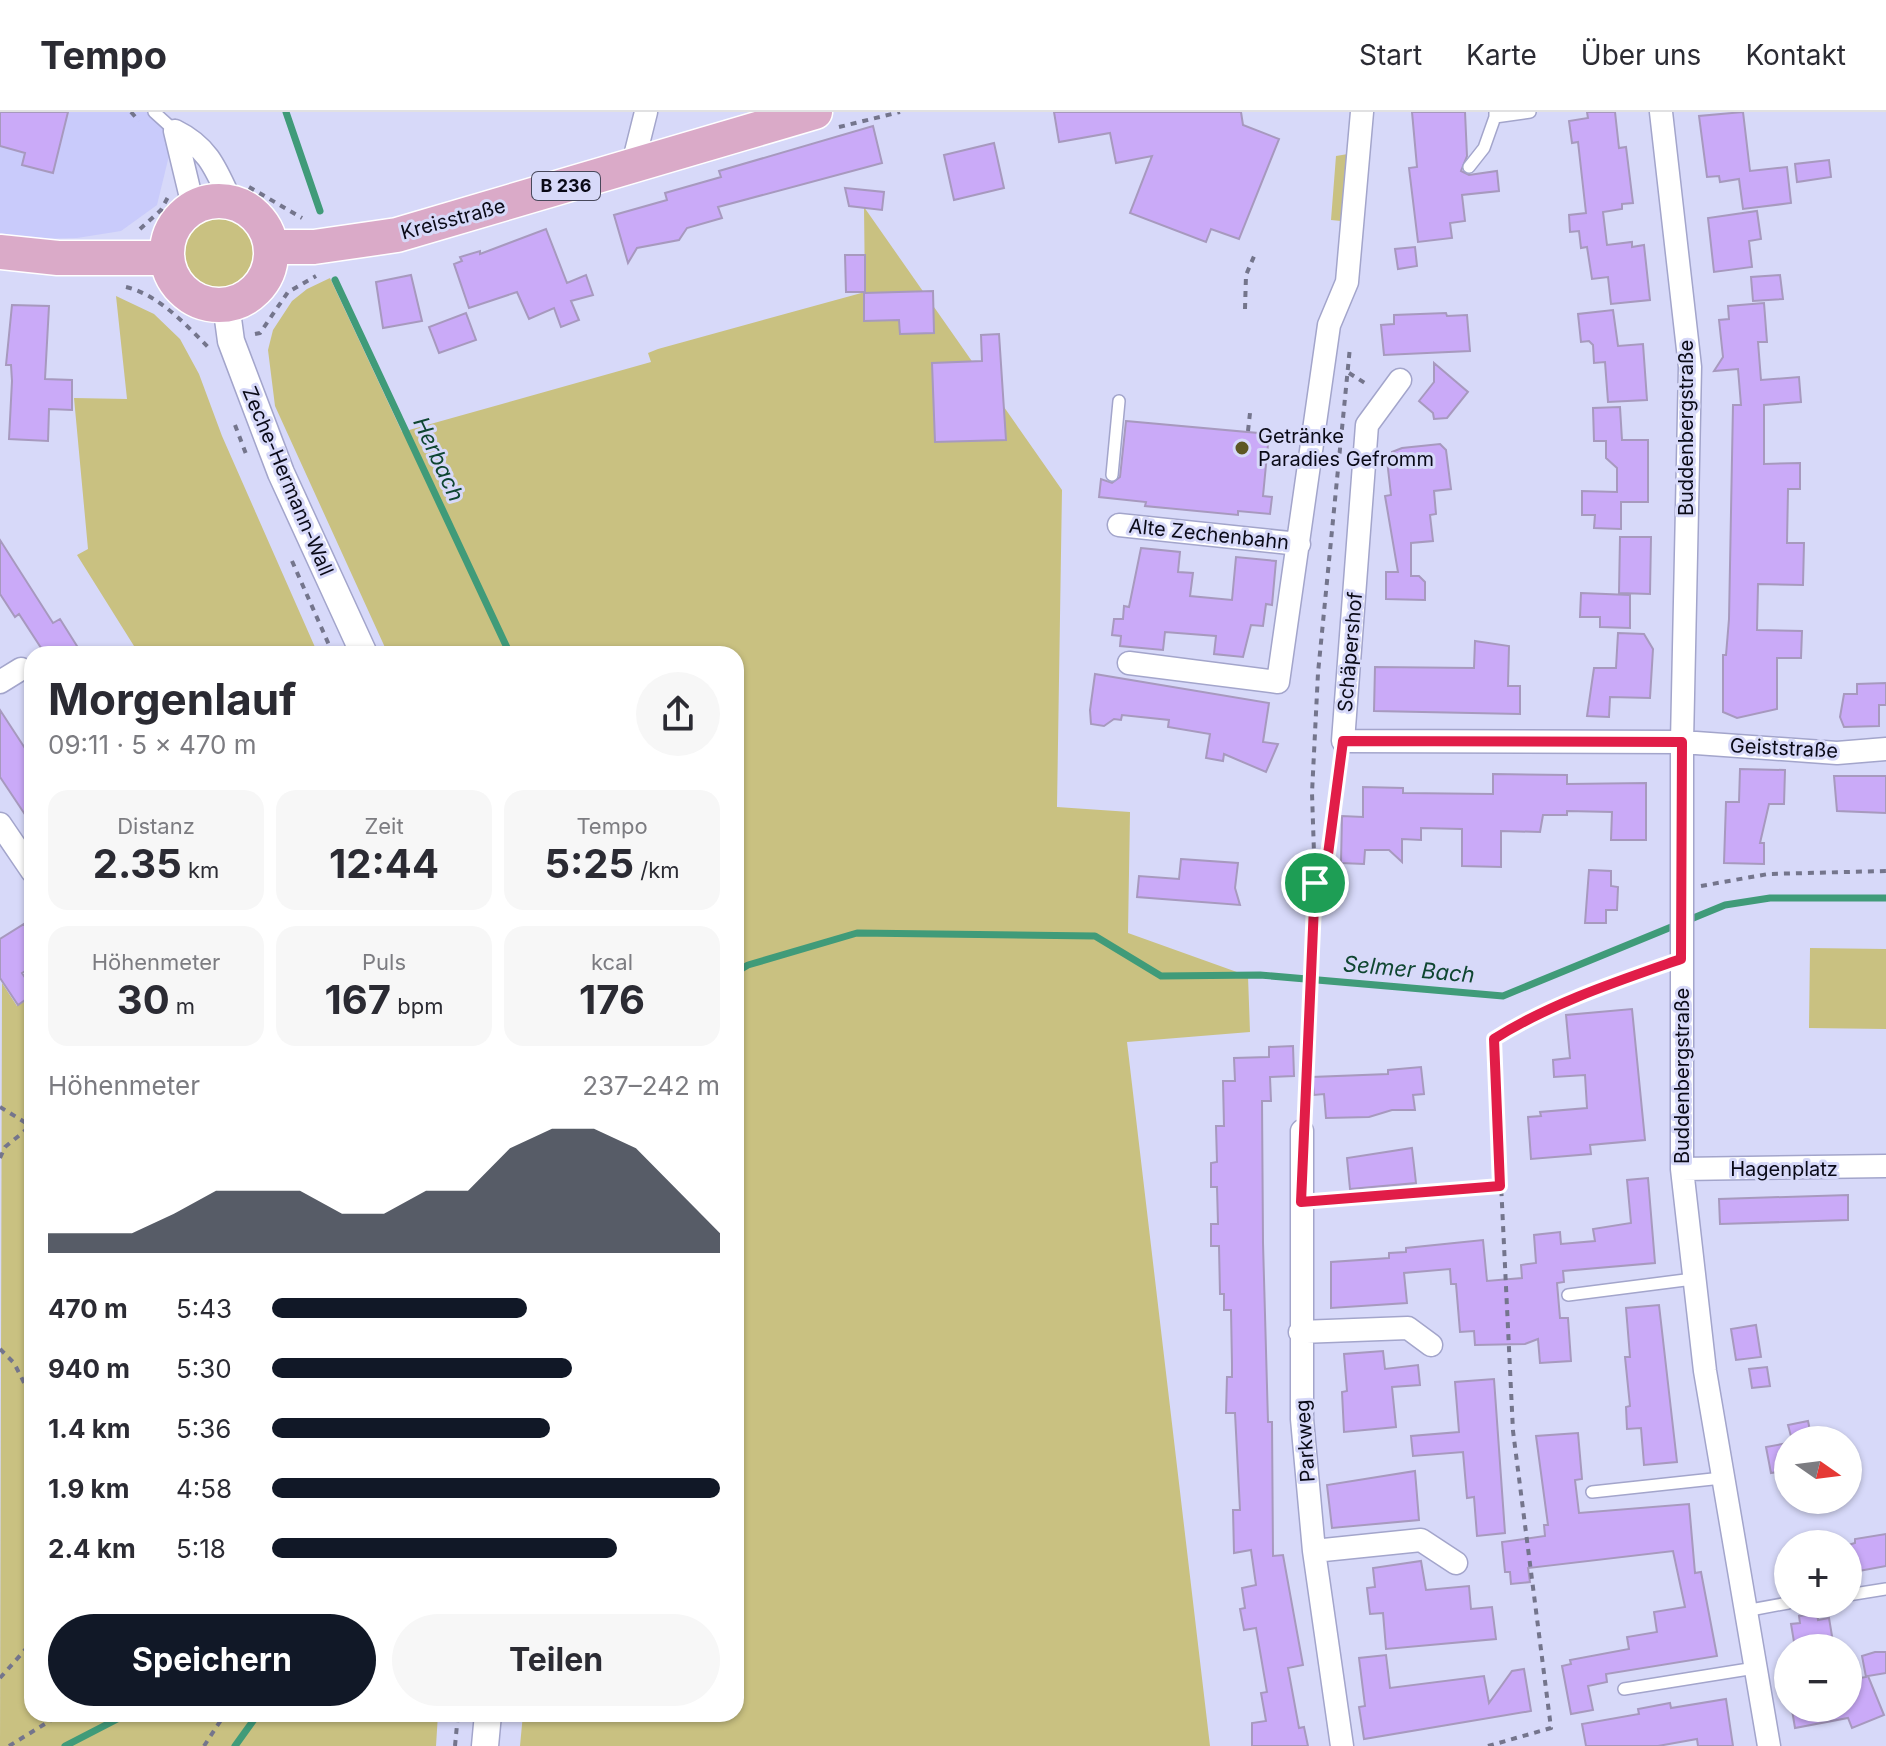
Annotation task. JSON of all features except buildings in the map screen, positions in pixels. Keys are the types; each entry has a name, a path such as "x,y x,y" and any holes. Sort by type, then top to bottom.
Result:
{"main road":[{"name":"Kreisstraße","path":"271,247 314,247 397,235 815,112"},
{"path":"211,201 231,202 259,216 271,247 270,262 260,284 239,301 206,304 186,295 177,285 166,258 177,219 193,206 211,201"},
{"path":"0,252 58,258 166,258"}],"street":[{"path":"633,164 646,112"},
{"name":"Alte Zechenbahn","path":"1129,663 1278,682 1329,325 1347,282 1362,112"},
{"name":"Buddenbergstraße","path":"1661,112 1690,367 1682,742 1682,1169 1693,1279 1722,1478 1769,1746"},
{"path":"175,131 197,141 231,202"},
{"path":"175,131 193,206"},
{"name":"Zeche-Hermann-Wall","path":"226,304 231,341 281,473 360,646"},
{"name":"Schäpershof","path":"1400,380 1367,425 1343,741 1682,742"},
{"name":"Alte Zechenbahn","path":"1119,525 1299,544"},
{"path":"0,682 21,669"},
{"name":"Geiststraße","path":"1682,742 1837,753 1886,749"},
{"path":"0,824 24,859"},
{"name":"Parkweg","path":"1302,1131 1302,1419 1314,1551 1342,1746"},
{"name":"Hagenplatz","path":"1682,1169 1886,1166"},
{"path":"1300,1332 1408,1328 1431,1345"},
{"path":"1314,1551 1421,1540 1456,1563"},
{"path":"485,1746 487,1722"}],"lane":[{"path":"154,112 175,131"},
{"path":"1469,167 1484,148 1495,114 1530,112"},
{"path":"1112,475 1119,401"},
{"path":"1568,1295 1693,1279"},
{"path":"1592,1492 1722,1478"},
{"path":"1862,1593 1886,1589"},
{"path":"1745,1611 1774,1606"},
{"path":"1624,1689 1755,1668"}],"path":[{"path":"1245,309 1246,275 1255,254"},
{"path":"1302,1131 1315,883 1312,793 1318,673 1351,335"},
{"path":"1248,431 1250,413"},
{"path":"1315,883 1327,862 1343,741"},
{"path":"1683,894 1768,874 1886,871"},
{"path":"1488,1746 1551,1728 1513,1431 1494,1039 1518,1024 1682,953"},
{"path":"0,1107 24,1122"},
{"path":"0,1158 5,1147 24,1132"},
{"path":"1301,1202 1500,1186"},
{"path":"0,1349 14,1363 24,1382"},
{"path":"0,1678 24,1651"},
{"path":"9,1746 48,1722"},
{"path":"204,1746 220,1722"},
{"path":"455,1746 457,1722"}],"shaded area":[{"path":"0,112 154,112 175,131 157,205 121,231 77,238 30,239 0,233"},
{"path":"1348,154 1341,221 1331,220 1336,156"},
{"path":"864,207 1062,490 1057,807 1130,812 1128,933 1248,976 1250,1032 1127,1042 1210,1746 520,1746 522,1722 744,1722 744,646 384,646 275,406 268,350 273,330 292,301 307,289 330,278 402,432 651,362 648,353 658,349 865,292"},
{"path":"220,214 236,217 249,226 258,239 261,255 258,271 249,284 236,293 220,296 204,293 191,284 182,271 179,255 182,239 191,226 204,217"},
{"path":"116,296 154,314 180,339 199,374 222,436 314,646 134,646 77,555 88,549 74,398 127,399"},
{"path":"1810,948 1886,949 1886,1029 1809,1028"},
{"path":"2,983 17,1006 24,1002 24,1722 438,1722 436,1746 0,1746"}],"waterway":[{"name":"Herbach","path":"286,112 320,211"},
{"name":"Herbach","path":"335,280 506,646"},
{"name":"Selmer Bach","path":"744,967 857,933 1095,936 1161,976 1260,975 1503,996 1725,905 1770,898 1886,898"},
{"path":"65,1746 112,1722"},
{"path":"235,1746 252,1722"}],"place":[{"name":"Getränke Paradies Gefromm","path":"1242,448"}],"route":[{"path":"1343,741 1682,742 1681,959 1608,985 1518,1024 1494,1039 1500,1186 1301,1202 1307,998 1315,883 1327,862 1343,741"}]}
